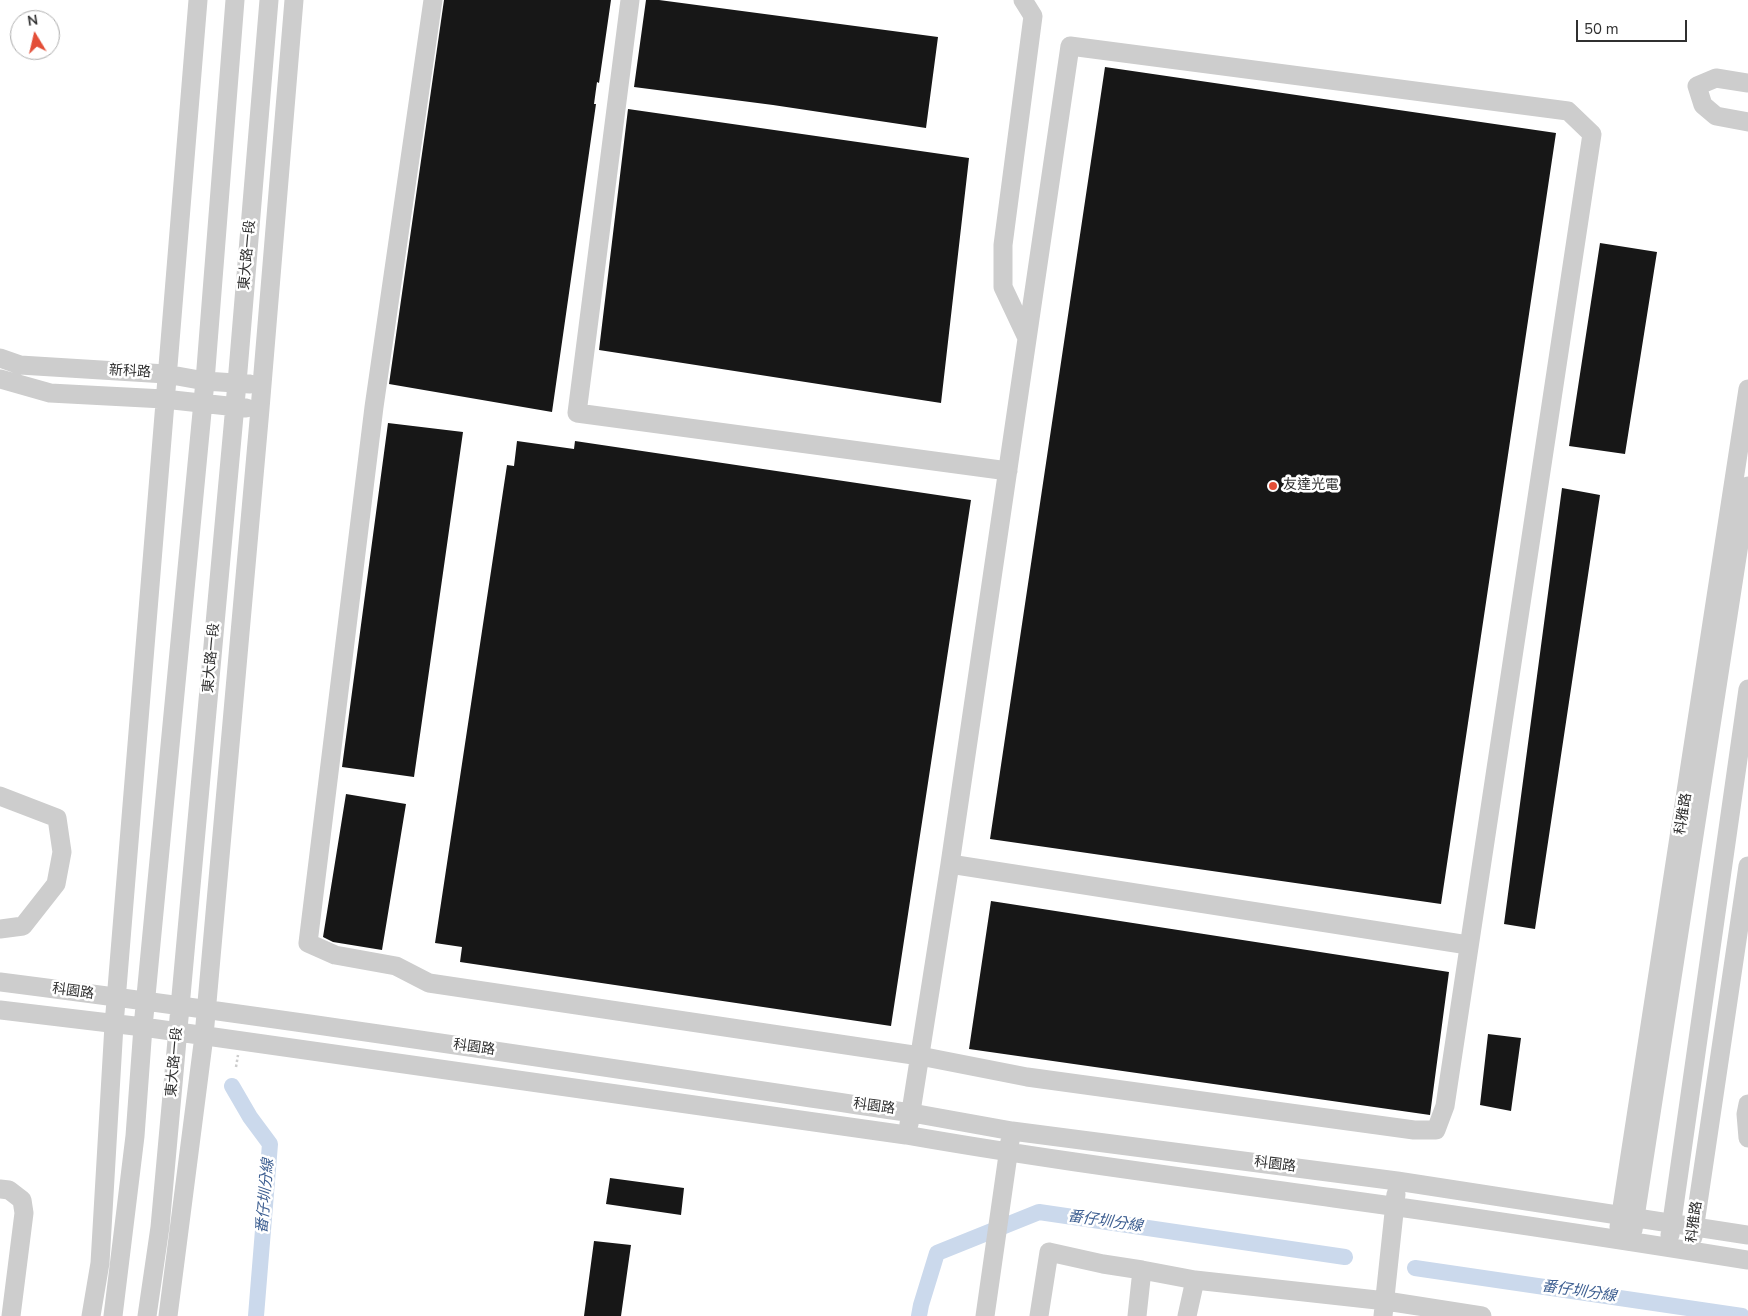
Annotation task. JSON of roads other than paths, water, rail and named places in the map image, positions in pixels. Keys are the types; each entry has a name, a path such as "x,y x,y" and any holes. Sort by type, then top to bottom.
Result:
{"street":[{"path":"91,1316 100,1263 116,998 198,0"},
{"path":"113,1316 135,1136 146,1001 205,381 235,0"},
{"name":"東大路一段","path":"147,1316 160,1227 235,407 269,0"},
{"path":"168,1316 204,1036 260,409 294,0"},
{"path":"433,0 374,407 308,943 335,955 396,966 429,983 920,1056 1027,1076 1414,1130 1436,1130 1445,1106 1592,134 1568,111 1070,46 950,864 920,1056 912,1113 906,1135"},
{"path":"630,0 577,413 1008,471"},
{"path":"1023,0 1032,16 1004,244 1003,287 1027,338"},
{"path":"1748,83 1716,78 1697,86 1703,105 1716,116 1748,122"},
{"name":"新科路","path":"0,358 20,365 166,374 205,381 261,386"},
{"name":"新科路","path":"0,379 50,393 164,399 260,409"},
{"name":"科雅路","path":"1629,1216 1748,389"},
{"name":"科雅路","path":"1624,1240 1748,486"},
{"name":"科雅路","path":"1668,1247 1748,689"},
{"path":"0,796 57,818 62,852 56,884 22,926 0,929"},
{"path":"950,864 1468,945"},
{"name":"科雅路","path":"1692,1251 1748,866"},
{"name":"科園路","path":"0,982 180,1005 912,1113 1012,1131 1397,1181 1748,1235"},
{"name":"科園路","path":"0,1010 204,1036 906,1135 1008,1153 1396,1207 1748,1260"},
{"path":"1748,1104 1746,1114 1748,1138"},
{"path":"985,1316 1012,1131"},
{"path":"1384,1309 1396,1207 1397,1181"},
{"path":"0,1189 9,1190 22,1200 24,1213 11,1316"},
{"path":"1726,1231 1748,1229"},
{"path":"1039,1316 1049,1252 1103,1264 1195,1280 1384,1309 1482,1316"},
{"path":"1137,1316 1142,1270"},
{"path":"1187,1316 1195,1280"}],"waterway":[{"name":"番仔圳分線","path":"232,1086 250,1117 270,1144 256,1316"},
{"name":"番仔圳分線","path":"919,1316 937,1253 1039,1212 1345,1257"},
{"name":"番仔圳分線","path":"1415,1268 1742,1316"}],"place":[{"name":"友達光電","path":"1273,486"}]}
